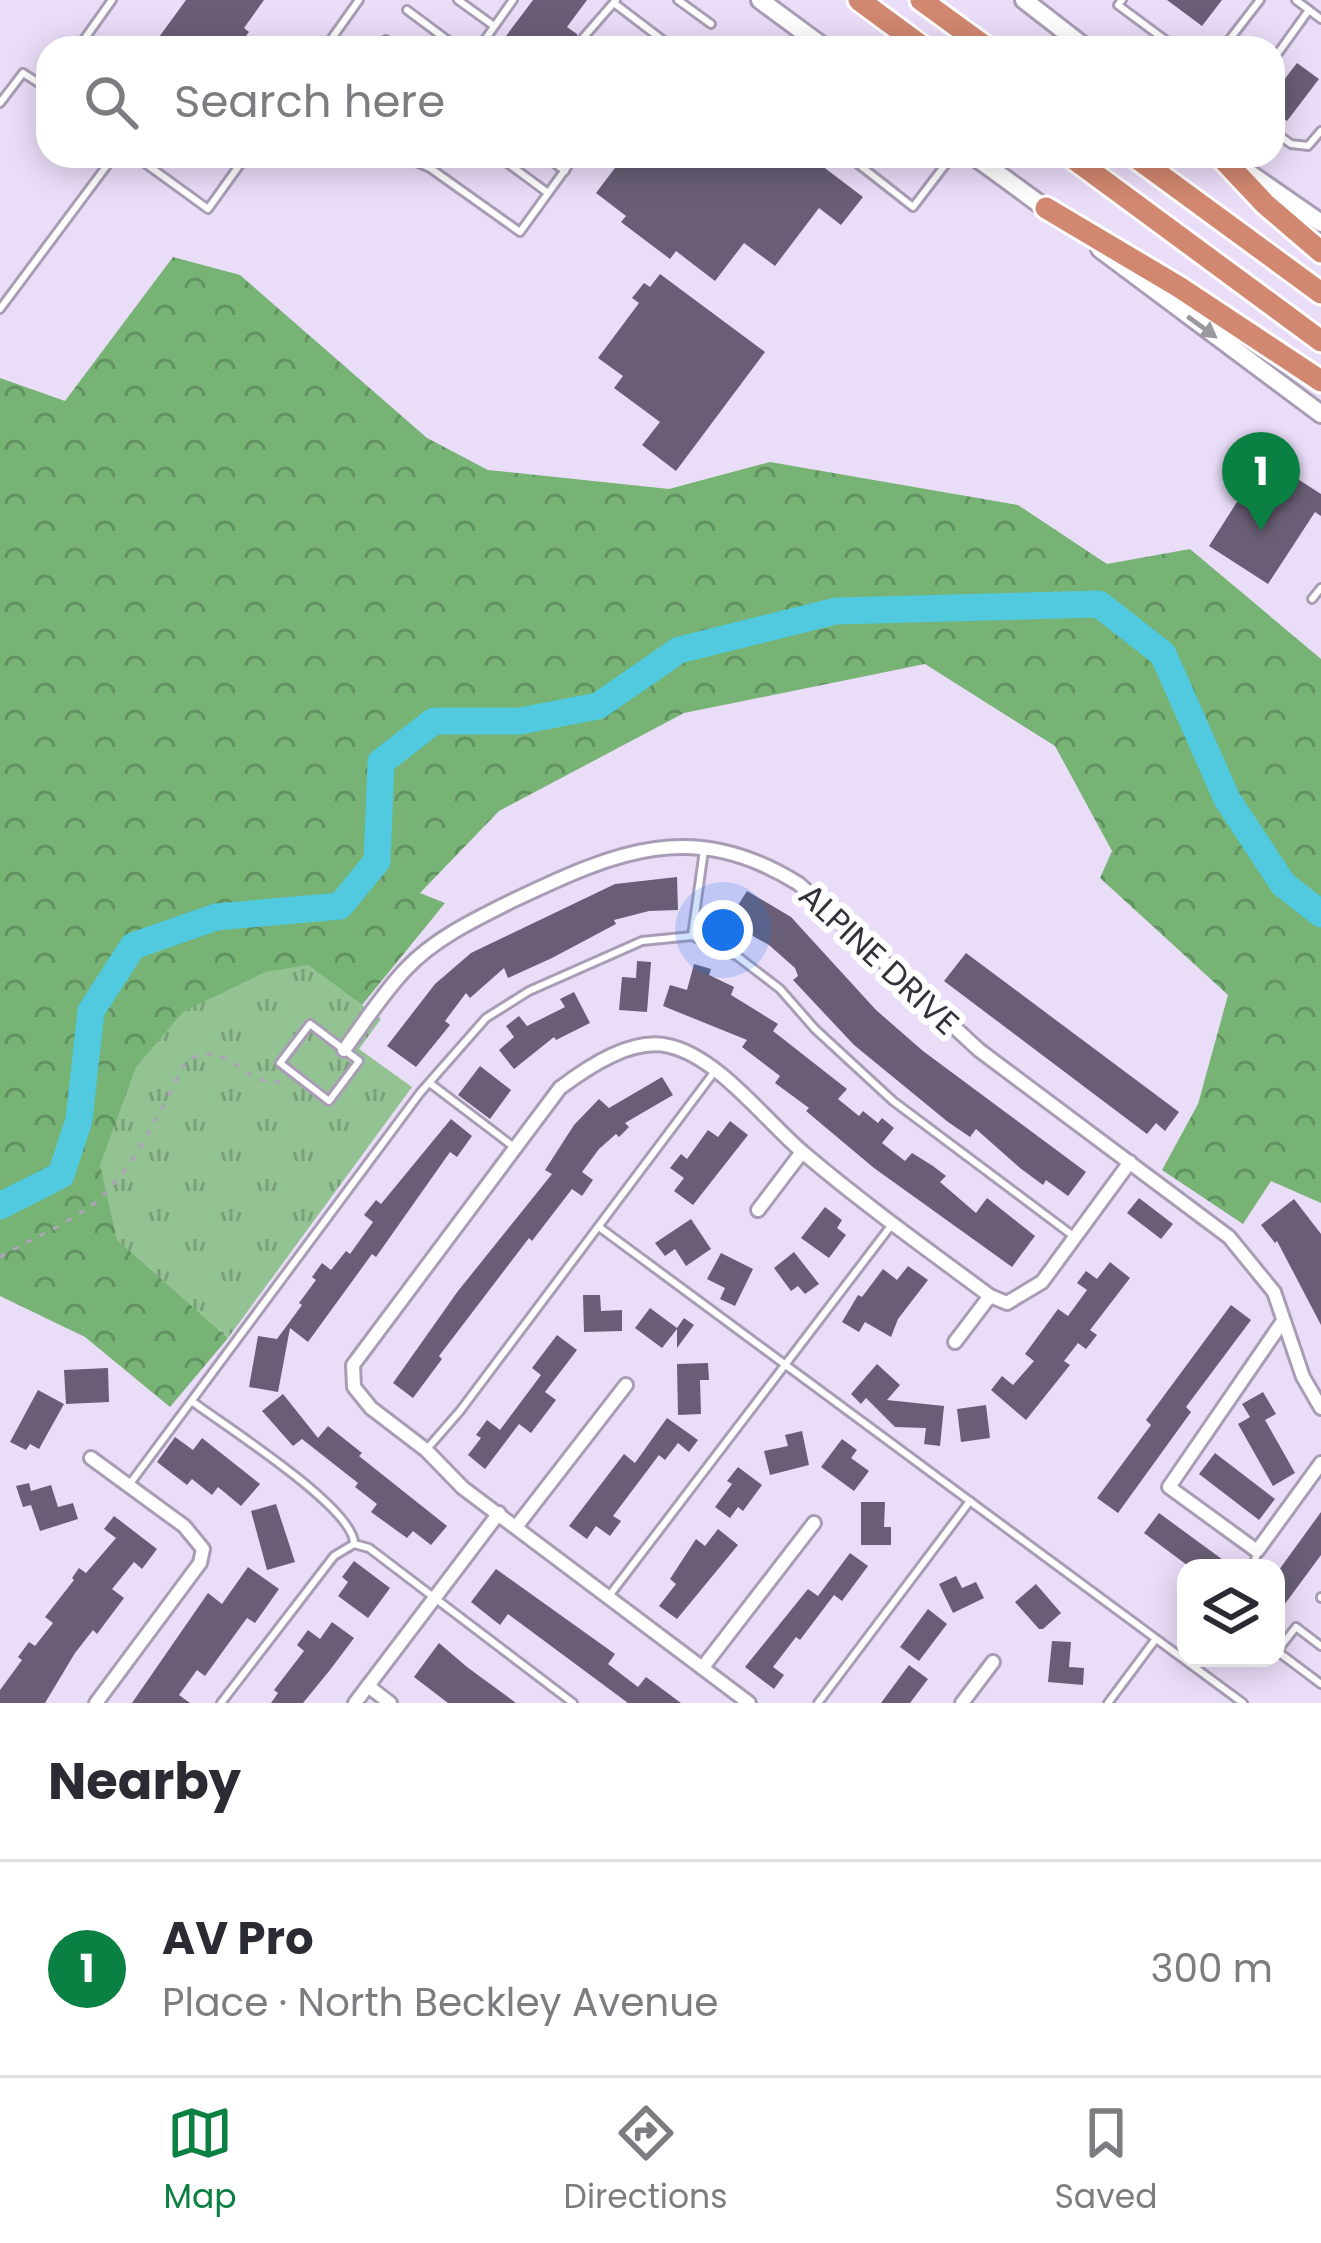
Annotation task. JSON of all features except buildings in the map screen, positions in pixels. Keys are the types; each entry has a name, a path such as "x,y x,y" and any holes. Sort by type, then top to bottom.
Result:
{"highway":[{"path":"859,0 908,36"},
{"path":"921,0 970,36"},
{"path":"1086,168 1321,341"},
{"path":"1150,168 1321,293"},
{"path":"1233,168 1265,204 1321,252"},
{"path":"1046,208 1179,287 1321,381"}],"main road":[{"path":"760,0 809,36"},
{"path":"1024,0 1049,7 1075,36"},
{"path":"991,168 1321,414"},
{"path":"1240,168 1321,223"}],"street":[{"name":"ALPINE DRIVE","path":"344,1050 406,968 440,939 616,855 654,846 765,862 800,884 979,1050 1229,1237 1274,1292 1303,1377 1321,1408"},
{"path":"749,1703 463,1488 426,1450 371,1408 354,1387 353,1365 560,1088 586,1068 615,1055 666,1045 688,1053 716,1071 802,1152 892,1225 990,1296 1007,1303 1042,1282 1130,1162"},
{"path":"758,1210 802,1152"},
{"path":"956,1342 990,1296"},
{"path":"1283,1321 1168,1487 1257,1551 1321,1463"},
{"path":"516,1527 626,1385"},
{"path":"92,1458 184,1526 203,1549 200,1563 96,1703"},
{"path":"355,1703 499,1513"},
{"path":"703,1666 814,1523"},
{"path":"962,1703 993,1661"},
{"path":"368,1686 390,1703"}],"lane":[{"path":"86,36 112,0"},
{"path":"334,36 359,0"},
{"path":"458,0 494,26"},
{"path":"487,36 513,0"},
{"path":"678,0 710,24"},
{"path":"1122,0 1118,5 1160,36"},
{"path":"1232,36 1260,0"},
{"path":"1297,0 1321,19"},
{"path":"585,36 615,2 658,36"},
{"path":"407,10 442,36"},
{"path":"1285,43 1309,10"},
{"path":"0,104 23,73 36,82"},
{"path":"1285,140 1308,146 1321,131"},
{"path":"0,309 105,168"},
{"path":"152,168 208,208 237,168"},
{"path":"430,168 520,232 567,168"},
{"path":"514,168 548,193"},
{"path":"561,168 565,171"},
{"path":"863,168 913,207 943,168"},
{"path":"1312,599 1321,587"},
{"path":"692,936 704,850"},
{"path":"129,1485 430,1084 486,1018 505,1004 642,941 692,936 758,970 893,1101 1075,1238"},
{"path":"310,1024 344,1050 359,1061 329,1101 280,1063 310,1024"},
{"path":"426,1450 716,1071"},
{"path":"430,1084 514,1147"},
{"path":"609,1596 892,1225"},
{"path":"599,1227 1243,1703"},
{"path":"193,1402 322,1497 342,1515 354,1533 354,1544"},
{"path":"818,1703 970,1501"},
{"path":"221,1703 334,1556 354,1544 369,1548 573,1703"},
{"path":"1255,1559 1257,1551"},
{"path":"1321,1646 1296,1627 1276,1651 1321,1684"},
{"path":"1108,1703 1155,1640"}],"path":[{"path":"0,1257 103,1195 126,1168 186,1061 201,1053 218,1054 269,1083 284,1081 294,1073"}],"green space":[{"path":"173,257 240,275 427,438 488,470 669,489 770,462 1018,505 1107,564 1190,549 1321,659 1321,1203 1271,1181 1243,1224 1162,1170 1198,1104 1228,995 1100,878 1112,851 1055,746 925,664 684,713 499,811 420,893 445,903 362,1005 308,966 118,1240 228,1338 170,1407 85,1337 0,1296 0,378 65,401"},
{"path":"308,965 381,1019 359,1049 412,1087 228,1338 117,1240 100,1165 136,1067 183,1012 265,972"}],"waterway":[{"path":"0,1206 61,1175 79,1120 91,1011 133,946 216,917 340,906 377,861 381,762 434,721 520,721 598,706 679,650 836,611 1099,604 1163,654 1227,799 1283,884 1321,914"}],"place":[{"name":"AV Pro","path":"1261,531"}]}
